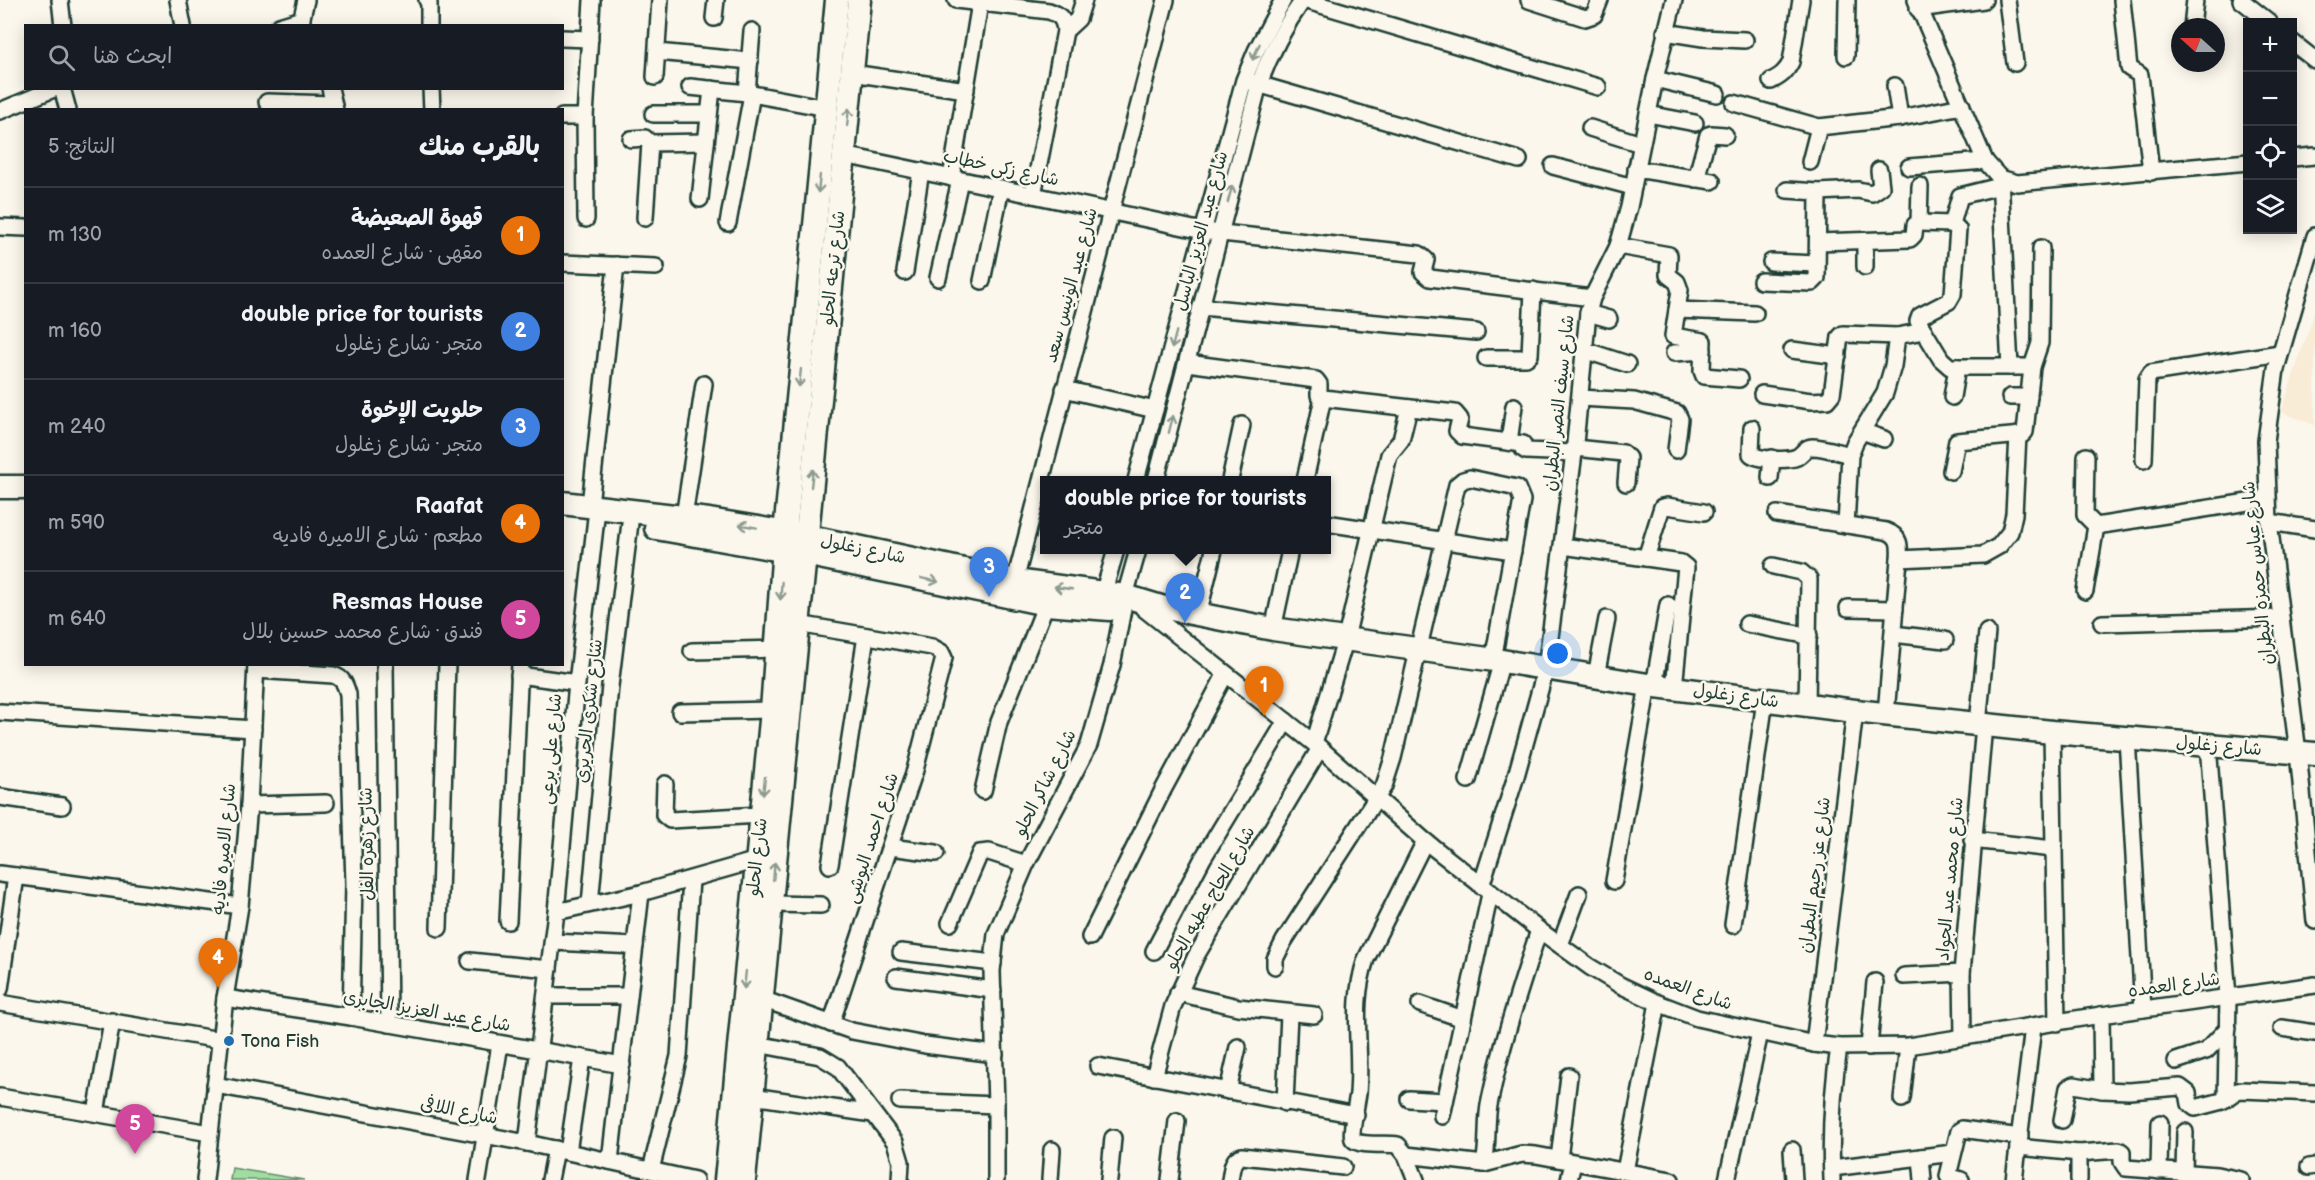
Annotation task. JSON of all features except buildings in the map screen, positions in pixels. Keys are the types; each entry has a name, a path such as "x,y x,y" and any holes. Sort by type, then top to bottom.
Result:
{"street":[{"path":"60,0 63,24"},
{"path":"178,0 183,24"},
{"path":"301,22 306,0"},
{"path":"427,0 429,24"},
{"path":"586,219 585,117 592,0"},
{"path":"655,77 660,0"},
{"path":"714,18 716,0"},
{"name":"شارع ترعه الحلو","path":"795,543 826,108 837,0"},
{"name":"شارع ترعه الحلو","path":"795,543 844,155 859,0"},
{"path":"956,0 1049,11 1058,15 1064,22 1065,31 1033,195"},
{"path":"1065,31 1078,19 1084,0"},
{"name":"شارع عبد الونيس سعد","path":"1042,476 1166,0"},
{"name":"شارع عبد العزيز الباسل","path":"1137,476 1203,231 1266,32 1283,0"},
{"path":"1304,0 1598,87"},
{"name":"شارع عبد العزيز الباسل","path":"1157,476 1220,233 1251,82 1285,26 1304,0"},
{"path":"1529,0 1585,18 1594,15 1600,0"},
{"name":"شارع سيف النصر البطران","path":"1409,1099 1443,1108 1463,1019 1486,890 1546,668 1563,546 1588,313 1618,246 1674,0"},
{"path":"1771,81 1780,77 1791,62 1801,0"},
{"path":"1846,56 1847,0"},
{"path":"1984,0 1917,4 1994,174 2010,367"},
{"path":"2007,0 2015,63"},
{"path":"2122,0 2129,68 2140,75 2151,171"},
{"path":"2193,18 2195,0"},
{"path":"2241,0 2264,18"},
{"path":"939,278 956,179 966,90 980,3"},
{"path":"728,224 750,94 752,31"},
{"path":"1665,32 1703,38 1745,40"},
{"path":"564,38 590,39"},
{"path":"2297,46 2315,60"},
{"path":"657,52 750,61"},
{"path":"852,74 966,90"},
{"path":"1655,80 1717,94"},
{"path":"1251,82 1519,160"},
{"path":"1895,86 1900,118"},
{"path":"690,87 750,94 826,108"},
{"path":"700,199 712,89"},
{"path":"0,111 51,90"},
{"path":"63,90 67,108"},
{"path":"431,90 432,108"},
{"path":"268,100 333,101"},
{"path":"1734,103 1819,127 1900,118 1962,106"},
{"path":"653,114 709,114"},
{"path":"1648,114 1695,123"},
{"path":"564,117 585,117"},
{"path":"1810,162 1819,127"},
{"path":"1590,128 1641,144"},
{"path":"1696,179 1708,135 1725,135"},
{"path":"631,139 647,139 651,143 706,142"},
{"path":"645,218 651,143"},
{"name":"شارع زكى خطاب","path":"844,155 1203,231 1419,254 1426,260 1423,272 1427,278 1533,290"},
{"path":"2297,158 2315,156"},
{"path":"1909,167 1994,174 2017,183 2243,162"},
{"path":"1553,166 1633,187"},
{"path":"1636,170 1712,181"},
{"path":"1787,190 1818,192 1858,190 1872,193 1881,187 1879,170"},
{"path":"905,272 921,171"},
{"path":"1952,224 1960,196 1994,174"},
{"path":"1919,223 1920,186"},
{"path":"982,281 1001,188"},
{"path":"1761,281 1812,283 1817,279 1818,192"},
{"path":"1818,242 1910,239 1914,235 1915,225 1919,223 1952,224 1958,229 1953,294 1949,301 1920,316 1918,321 1945,364 1957,367 2032,367"},
{"path":"0,227 24,228"},
{"name":"شارع عباس حمزه البطران","path":"2315,236 2280,353 2268,423 2267,499 2281,618 2306,754 2315,921"},
{"path":"1865,241 1865,267"},
{"path":"1618,246 1669,255 1668,275 1677,282 1680,290 1673,336 1701,340 1704,343 1702,371 1704,376 1739,379"},
{"path":"1951,471 1957,441 2022,435 2026,429 2032,367 2040,343 2041,248"},
{"path":"1771,262 1817,264"},
{"path":"564,263 656,267"},
{"name":"شارع على برعى","path":"527,1143 553,942 616,265"},
{"path":"1486,358 1526,358 1530,355 1533,290 1593,298"},
{"path":"1201,307 1476,332"},
{"path":"1677,310 1755,313"},
{"path":"1588,313 1609,319"},
{"path":"1762,394 1811,401 1827,400 1832,394 1840,337 1843,334 1897,336 1924,331"},
{"path":"1846,525 1850,455 1885,393 1893,366 1897,336"},
{"path":"1584,350 1627,364"},
{"path":"1792,350 1838,356"},
{"path":"1674,353 1703,351"},
{"path":"2144,460 2147,379 2151,373 2280,353"},
{"path":"1187,363 1316,380 1320,384 1319,395 1323,398 1455,413 1460,416 1457,431 1460,435 1523,444 1525,451 1574,450 1623,453 1628,458 1626,483"},
{"path":"1952,397 1957,367"},
{"path":"684,517 704,384"},
{"path":"1064,388 1155,410"},
{"path":"2010,397 2030,397"},
{"path":"1306,476 1323,398"},
{"path":"1580,398 1634,401 1677,413 1680,419 1676,450"},
{"path":"1509,442 1514,406"},
{"name":"شارع الحاج عطيه الحلو","path":"1154,1077 1170,1014 1196,956 1317,746 1346,638 1389,455 1401,440 1409,408"},
{"path":"1231,476 1242,425"},
{"path":"1752,428 1751,454 1758,458 1792,459 1805,449 1813,447 1850,455"},
{"path":"1862,431 1884,440"},
{"path":"1899,559 1983,555 1999,546 2010,532 2014,514 2018,435"},
{"path":"2086,456 2085,515 2096,526"},
{"path":"1770,478 1772,459"},
{"path":"1275,966 1275,959 1284,941 1378,798 1391,765 1457,485 1470,478 1517,488 1522,500 1498,661 1468,780"},
{"name":"شارع عبد الونيس سعد","path":"1015,581 1040,483"},
{"path":"0,488 24,487"},
{"path":"2096,526 2267,499"},
{"name":"شارع زغلول","path":"564,504 630,523 795,543 1273,629 1659,686 1807,706 2052,732 2306,754"},
{"path":"1646,558 1662,507 1704,512"},
{"name":"شارع زغلول","path":"564,513 593,512 684,517 1046,604 1133,603"},
{"path":"1778,514 1892,533 1900,543 1886,714"},
{"path":"2269,522 2315,529"},
{"name":"شارع شكرى الحريرى","path":"590,904 610,686 630,523"},
{"path":"1331,524 1513,551"},
{"path":"2085,591 2096,526"},
{"name":"شارع الحلو","path":"726,1180 772,710 798,624 795,543"},
{"name":"شارع الحلو","path":"744,1180 771,904 784,675 777,649 795,543"},
{"path":"1563,546 1681,563 1686,567 1614,880"},
{"path":"1118,554 1133,603"},
{"path":"1133,603 1138,554"},
{"path":"1198,615 1213,554"},
{"path":"1273,629 1289,554"},
{"path":"1773,566 1801,572 1809,579 1807,706"},
{"name":"شارع العمده","path":"1133,603 1317,746 1425,841 1539,930 1620,985 1697,1018 1814,1044 1839,1047 1908,1046 2100,1015 2315,985"},
{"name":"شارع شاكر الحلو","path":"996,1180 993,963 996,934 1026,864 1089,745 1133,603"},
{"path":"983,791 999,722 1046,604"},
{"path":"1659,686 1668,605"},
{"path":"1848,608 1895,609"},
{"path":"2102,623 2281,618"},
{"path":"1596,676 1608,619"},
{"path":"798,624 866,636 830,865"},
{"path":"1747,624 1809,636"},
{"name":"شارع محمد عبد الجواد","path":"1963,1037 1962,973 1987,632"},
{"path":"1893,634 1945,639"},
{"name":"شارع احمد البوشى","path":"831,1024 915,770 943,663 942,652 932,646 866,636"},
{"path":"692,651 777,649"},
{"name":"شارع زهره الفل","path":"385,666 389,1024"},
{"path":"439,928 447,666"},
{"path":"256,668 333,675 342,679 346,685 354,884 351,1017"},
{"name":"شارع الاميره فاديه","path":"205,1180 225,998 240,906 249,805 256,668"},
{"path":"508,921 520,670 577,682"},
{"path":"1090,937 1163,790 1225,675"},
{"path":"1733,925 1765,700"},
{"path":"680,712 772,710"},
{"name":"شارع عز رحيم البطران","path":"1814,1044 1855,711"},
{"path":"0,712 253,729"},
{"path":"1154,951 1203,858 1286,722"},
{"path":"2052,732 2057,1023"},
{"path":"2127,738 2143,1009"},
{"path":"2208,745 2228,997 2226,1099"},
{"path":"665,784 664,815 670,820 761,815"},
{"path":"0,797 62,806"},
{"path":"249,805 327,803"},
{"path":"1972,840 2054,849"},
{"path":"1416,1180 1406,1155 1398,1145 1358,1143 1352,1135 1356,1115 1359,1070 1356,1006 1361,974 1366,959 1425,841"},
{"path":"890,847 936,853"},
{"path":"950,922 980,853 989,852 1026,864"},
{"path":"556,912 641,893 757,860"},
{"path":"0,874 240,906"},
{"path":"0,989 16,876"},
{"path":"651,1170 679,1056 691,880"},
{"path":"610,1161 641,893"},
{"path":"1560,945 1579,894"},
{"path":"771,904 821,905"},
{"path":"1484,1164 1490,1100 1509,1021 1539,930"},
{"path":"553,942 635,946"},
{"path":"901,952 993,963"},
{"path":"470,961 549,969"},
{"path":"1904,976 1962,973"},
{"path":"896,977 993,990"},
{"path":"1869,1047 1875,982"},
{"path":"1178,993 1238,1007 1314,1016"},
{"path":"546,996 629,996"},
{"name":"شارع عبد العزيز الجابرى","path":"225,998 351,1017 622,1065"},
{"path":"762,999 852,1031 888,1039 995,1054"},
{"path":"0,1003 220,1040"},
{"path":"1624,1172 1658,1003"},
{"path":"1420,1004 1463,1019"},
{"path":"1285,1103 1289,1014"},
{"path":"2100,1015 2102,1090"},
{"path":"96,1113 112,1022"},
{"path":"2016,1180 2033,1027"},
{"path":"2175,1087 2176,1057 2206,1051 2228,1028"},
{"path":"2282,1028 2315,1033"},
{"path":"1726,1180 1760,1033"},
{"path":"478,1180 500,1044"},
{"path":"757,1044 809,1054 829,1061 844,1076 895,1142 901,1162 900,1180"},
{"path":"1902,1099 1908,1046"},
{"path":"1228,1091 1238,1047"},
{"path":"1839,1047 1832,1098 1832,1174 1953,1153"},
{"path":"550,1180 562,1151 582,1058"},
{"path":"1098,1066 1356,1115"},
{"path":"1569,1076 1566,1161 1569,1180"},
{"name":"شارع اللافى","path":"215,1085 527,1143 695,1180"},
{"path":"2062,1120 2071,1086 2128,1091 2175,1087 2188,1092 2193,1108 2226,1099 2236,1091 2242,1090 2315,1093"},
{"path":"753,1096 873,1114"},
{"path":"0,1097 210,1133"},
{"path":"900,1101 996,1105"},
{"path":"1170,1180 1177,1121"},
{"path":"2160,1124 2170,1174"},
{"path":"1961,1180 1948,1176 1958,1132 1962,1129 2079,1153 2119,1150 2122,1152 2122,1162 2126,1168 2241,1180"},
{"path":"2170,1174 2185,1132"},
{"path":"1109,1180 1113,1138"},
{"path":"1050,1180 1052,1150"},
{"path":"1792,1150 1794,1180"},
{"path":"2079,1153 2079,1180"},
{"path":"1406,1155 1484,1164 1522,1154 1669,1180"},
{"path":"1230,1180 1233,1162 1237,1157 1242,1156 1343,1167"},
{"path":"1921,1157 1923,1180"}],"shaded area":[{"path":"2315,311 2315,425 2281,412"}],"green space":[{"path":"232,1168 304,1180 230,1180"}],"place":[{"name":"حلويت الإخوة","path":"989,597"},
{"name":"double price for tourists","path":"1185,623"},
{"name":"قهوة الصعيضة","path":"1264,716"},
{"name":"Raafat","path":"218,988"},
{"name":"Tona Fish","path":"229,1041"},
{"name":"Resmas House","path":"135,1154"}]}
